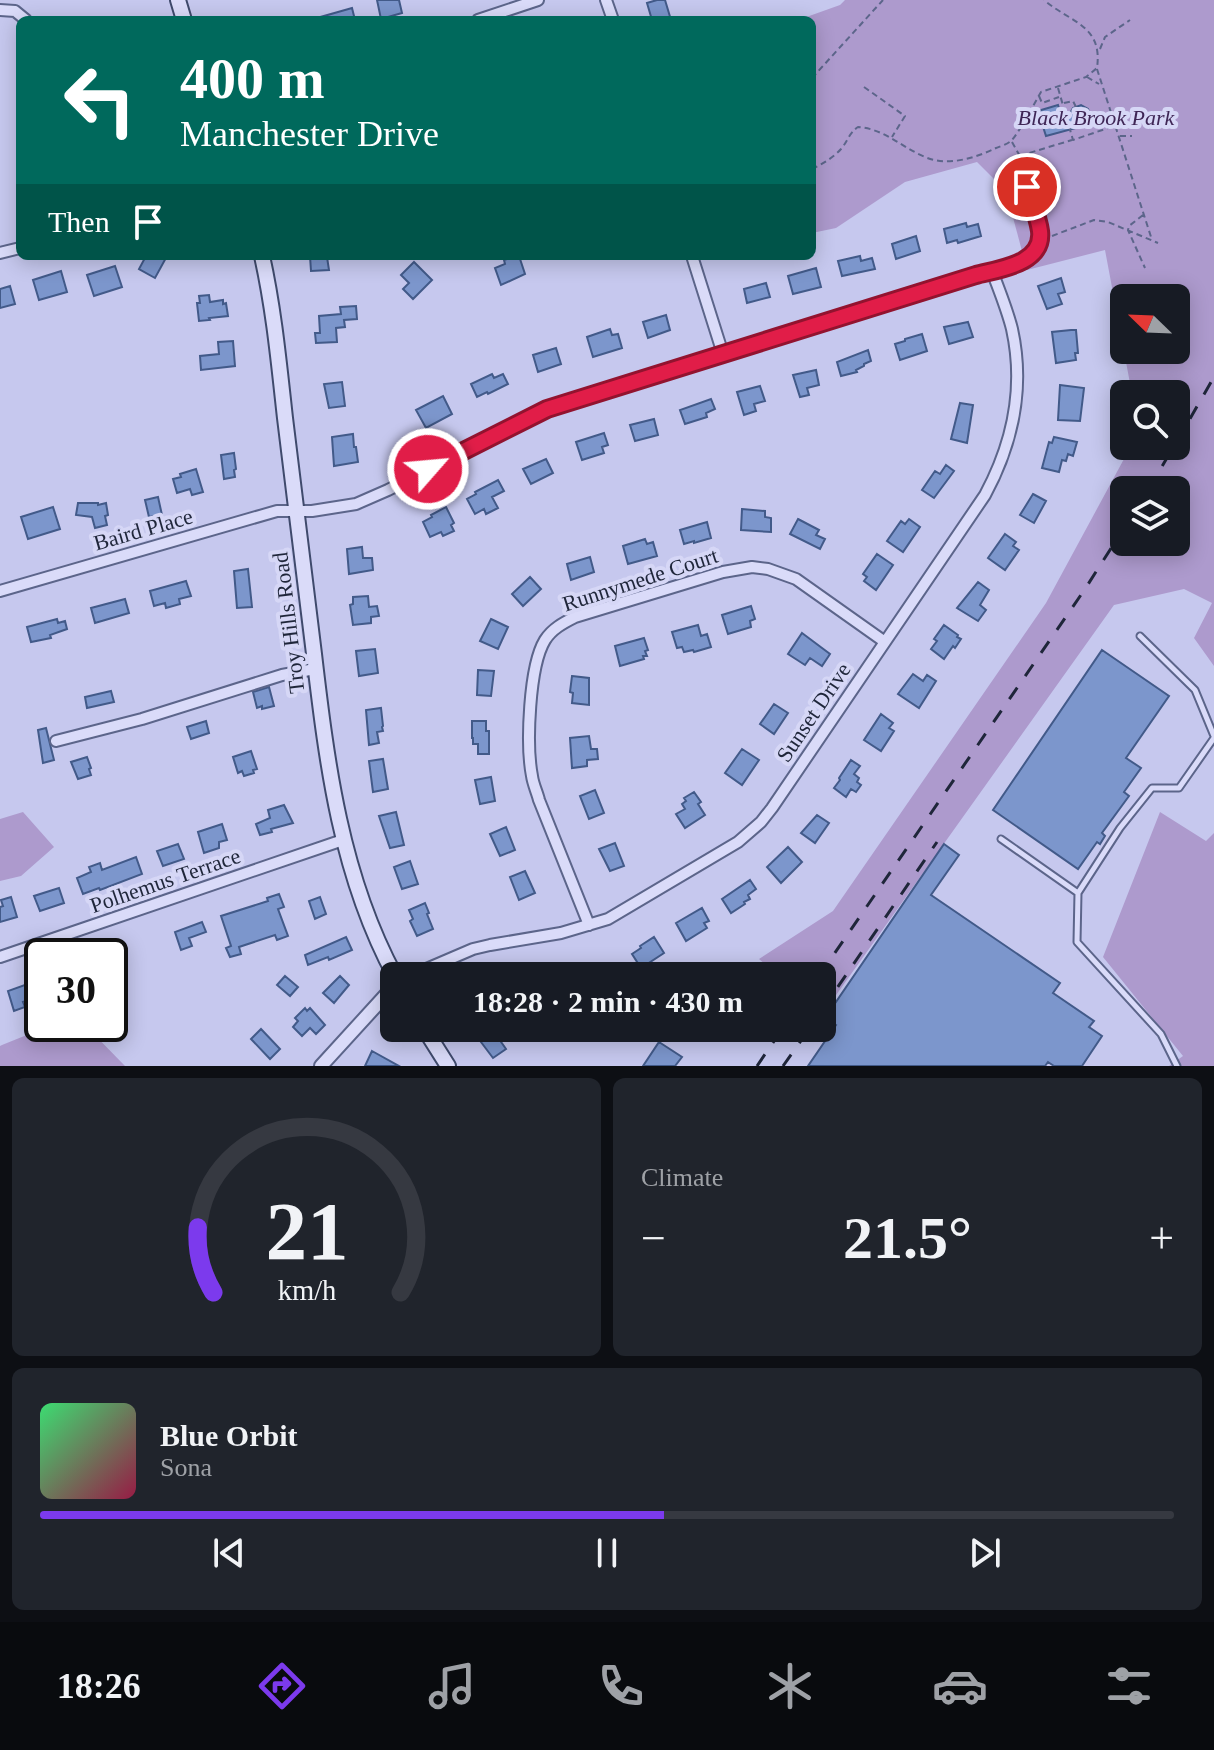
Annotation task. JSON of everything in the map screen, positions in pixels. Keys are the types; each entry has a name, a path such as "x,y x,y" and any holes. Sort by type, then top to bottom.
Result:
{"main road":[{"name":"Troy Hills Road","path":"263,260 275,330 325,744 343,840 360,897 389,962"},
{"path":"433,1042 448,1066"}],"street":[{"path":"490,16 538,0"},
{"path":"0,10 15,11 21,16"},
{"path":"1027,187 1040,229 1039,240"},
{"name":"Baird Place","path":"0,591 277,511 312,511 356,504 547,409 1017,264 1030,257 1039,240"},
{"path":"693,260 723,354"},
{"name":"Sunset Drive","path":"443,962 473,949 561,933 608,919 750,833 772,808 985,495 1006,452 1017,403 1016,351 1008,314 992,271"},
{"name":"Runnymede Court","path":"589,925 539,800 530,765 533,674 539,652 551,633 575,617 723,572 752,567 796,579 885,642"},
{"path":"56,741 142,719 282,675 315,669"},
{"name":"Polhemus Terrace","path":"0,957 343,840"},
{"path":"321,1066 380,1001"}],"lane":[{"path":"1140,636 1195,690 1214,737 1179,788 1152,788 1120,828 1078,893 1077,942 1161,1034 1177,1066"},
{"path":"1001,839 1078,893"}],"path":[{"path":"816,74 883,0"},
{"path":"1044,0 1092,34 1105,37"},
{"path":"1130,20 1105,37 1099,50 1097,68 1152,240"},
{"path":"1092,34 1099,50"},
{"path":"816,168 841,148 849,134 858,127 871,128 934,161 957,161 985,153 1011,141 1041,92 1086,77 1097,68"},
{"path":"1086,77 1102,86"},
{"path":"864,87 905,116 892,138"},
{"path":"1057,87 1073,140"},
{"path":"1039,95 1042,103 1060,97"},
{"path":"1062,104 1073,101 1076,107"},
{"path":"1021,158 1116,126"},
{"path":"1119,136 1132,136"},
{"path":"1011,141 1030,174"},
{"path":"1144,214 1128,230 1145,268"},
{"path":"1039,240 1094,220 1108,222 1158,243"}],"green space":[{"name":"Black Brook Park","path":"845,0 1214,0 1214,666 1194,638 1212,603 1184,589 1114,605 836,995 836,962 763,962 759,959 833,911 1046,603 1110,485 1110,556 1190,556 1190,476 1115,476 1123,460 1190,460 1190,380 1129,380 1126,364 1190,364 1190,284 1111,284 1105,250 1027,270 1006,191 977,162 905,182 836,228 816,232 816,16 809,16 840,5"},
{"path":"23,812 54,847 21,876 0,881 0,819"},
{"path":"1160,812 1206,841 1214,833 1214,1066 1169,1066 1183,1056 1103,957"},
{"path":"24,1036 24,1042 102,1042 125,1066 0,1066 0,1046"}],"building":[{"path":"377,0 399,0 402,13 380,16"},
{"path":"665,0 670,16 651,16 647,3"},
{"path":"352,8 354,16 324,16"},
{"path":"1058,105 1064,124 1073,108 1081,105 1088,109 1091,117 1087,125 1046,136 1038,111"},
{"path":"966,223 967,227 978,224 981,236 947,243 944,229"},
{"path":"916,236 920,251 896,259 892,244"},
{"path":"860,256 861,261 872,258 875,269 842,276 838,261"},
{"path":"144,260 165,260 155,278 139,269"},
{"path":"310,260 327,260 329,270 311,271"},
{"path":"504,260 520,260 525,274 501,285 495,268 505,264"},
{"path":"414,262 432,280 413,299 403,289 409,283 401,275"},
{"path":"115,266 122,287 94,296 87,275"},
{"path":"816,268 821,287 793,294 788,276"},
{"path":"61,271 67,292 39,300 33,280"},
{"path":"1061,278 1065,292 1058,294 1062,304 1047,309 1038,286"},
{"path":"766,283 770,297 747,303 744,289"},
{"path":"10,286 15,304 0,308 0,289"},
{"path":"209,295 210,302 223,300 223,304 226,303 228,316 199,321 199,296"},
{"path":"356,306 357,319 344,320 345,327 336,328 337,342 316,343 315,333 320,333 319,316 341,314 340,307"},
{"path":"666,315 670,330 648,338 643,322"},
{"path":"968,322 973,337 949,344 944,327"},
{"path":"610,329 612,335 618,334 622,348 593,357 587,337"},
{"path":"1076,330 1076,360 1056,363 1052,332"},
{"path":"922,334 927,351 900,360 895,344"},
{"path":"233,341 235,366 201,370 200,356 219,354 218,342"},
{"path":"556,348 561,364 538,372 533,355"},
{"path":"868,350 871,361 857,372 841,376 837,362"},
{"path":"816,370 819,385 807,388 809,395 800,397 793,375"},
{"path":"492,374 494,378 503,374 508,384 477,397 471,384"},
{"path":"342,382 345,406 329,408 324,384"},
{"path":"1060,385 1084,388 1080,421 1058,420"},
{"path":"760,386 765,401 754,404 756,411 744,415 737,392"},
{"path":"443,396 452,414 426,428 416,410"},
{"path":"711,399 715,409 706,413 707,417 685,424 680,410"},
{"path":"960,403 973,405 967,443 951,439"},
{"path":"654,419 658,435 635,441 630,425"},
{"path":"604,433 608,445 602,447 604,453 582,460 576,442"},
{"path":"353,434 358,462 334,466 332,437"},
{"path":"1054,437 1077,442 1073,456 1068,454 1066,461 1062,460 1059,472 1042,468 1049,442 1052,443"},
{"path":"234,453 235,477 224,479 221,455"},
{"path":"546,459 553,473 531,484 523,469"},
{"path":"946,465 954,471 934,498 922,490 935,471 940,474"},
{"path":"196,469 203,492 192,495 190,489 177,493 173,479"},
{"path":"498,480 504,491 492,497 498,508 486,514 484,509 475,514 467,499"},
{"path":"1033,494 1046,501 1034,523 1020,515"},
{"path":"158,497 162,515 149,517 145,500"},
{"path":"78,503 106,503 107,525 95,528 92,517 76,515"},
{"path":"53,507 60,529 28,539 21,517"},
{"path":"446,507 454,523 451,525 454,531 430,537 423,522"},
{"path":"742,509 765,511 765,517 771,518 771,532 741,530"},
{"path":"798,519 819,530 816,535 825,539 820,549 790,534"},
{"path":"909,519 920,527 903,552 887,541 901,521 905,524"},
{"path":"707,522 711,538 684,544 680,530"},
{"path":"1005,534 1016,542 1013,546 1019,550 1005,570 988,558"},
{"path":"645,539 647,544 653,542 657,556 628,564 623,546"},
{"path":"362,547 363,558 372,558 373,570 349,574 347,549"},
{"path":"877,554 893,565 876,590 864,581 867,577 863,574"},
{"path":"590,557 594,572 571,580 567,564"},
{"path":"248,569 252,607 237,608 234,571"},
{"path":"530,577 541,589 523,606 512,594"},
{"path":"186,581 191,596 179,599 180,604 166,608 165,603 154,606 150,591"},
{"path":"978,582 989,590 980,605 986,610 978,621 957,608"},
{"path":"368,596 369,607 377,606 379,616 371,617 371,623 353,625 350,605 353,604 353,597"},
{"path":"125,599 129,613 95,623 91,608"},
{"path":"751,606 755,619 750,621 751,627 728,634 722,615"},
{"path":"57,619 58,623 65,621 67,629 50,635 51,638 31,642 27,627"},
{"path":"491,619 508,627 498,649 480,641"},
{"path":"698,625 701,636 707,634 711,647 694,652 677,648 672,632"},
{"path":"944,625 961,639 944,659 931,649"},
{"path":"802,633 830,654 822,666 810,658 805,665 788,654"},
{"path":"644,638 647,656 620,666 615,646"},
{"path":"375,649 378,673 359,676 356,651"},
{"path":"1102,650 1169,696 1126,758 1141,768 1124,792 1129,796 1102,833 1105,836 1100,844 1097,842 1078,869 993,810"},
{"path":"478,670 494,671 491,696 477,695"},
{"path":"913,674 923,681 927,675 936,681 919,708 898,694"},
{"path":"572,676 589,678 589,705 572,703"},
{"path":"269,687 274,706 257,708 253,692"},
{"path":"111,691 114,702 87,708 85,697"},
{"path":"774,704 788,713 774,734 760,724"},
{"path":"381,708 383,731 377,732 379,743 369,745 366,710"},
{"path":"881,714 893,723 889,728 894,731 881,751 864,740"},
{"path":"206,721 209,733 191,739 187,727"},
{"path":"472,721 486,721 489,754 478,754 478,744 473,744"},
{"path":"46,728 54,760 43,763 38,730"},
{"path":"589,736 591,749 597,749 598,759 587,760 587,766 572,768 570,738"},
{"path":"742,749 759,760 742,785 725,773"},
{"path":"251,751 257,769 244,776 242,771 238,773 233,757"},
{"path":"87,757 91,775 78,779 71,762"},
{"path":"383,759 388,789 373,792 369,761"},
{"path":"851,760 860,766 854,774 861,785 856,792 851,789 846,797 834,788"},
{"path":"491,777 495,801 480,804 475,780"},
{"path":"595,790 604,813 589,819 580,796"},
{"path":"694,792 705,815 685,828 676,814 685,809 682,804 686,801 684,798"},
{"path":"284,805 293,823 260,835 256,824 270,818 268,810"},
{"path":"396,812 404,845 390,848 379,816"},
{"path":"817,815 829,823 815,843 801,833"},
{"path":"222,824 227,840 219,842 219,848 204,853 198,832"},
{"path":"506,827 515,850 500,856 490,834"},
{"path":"615,843 624,866 610,871 599,849"},
{"path":"178,844 184,859 163,866 157,851"},
{"path":"944,844 959,855 931,895 1060,983 1053,993 1094,1021 1089,1027 1102,1036 1082,1066 1054,1066 1048,1062 1045,1066 808,1066 824,1042 836,1042 836,1002"},
{"path":"788,847 802,862 781,883 767,867"},
{"path":"136,857 142,874 83,894 77,878 91,872 89,867 100,863 102,870"},
{"path":"410,861 418,884 402,889 394,867"},
{"path":"525,871 535,893 519,900 510,877"},
{"path":"750,880 756,889 748,895 750,899 745,904 731,913 722,899"},
{"path":"59,888 64,903 40,911 34,896"},
{"path":"279,894 284,907 278,909 288,936 277,940 275,935 239,947 241,954 230,957 226,948 231,946 221,916 268,901 267,898"},
{"path":"11,897 17,917 0,922 1,900"},
{"path":"320,897 326,914 315,919 309,901"},
{"path":"425,903 433,929 417,936 409,910"},
{"path":"702,908 709,921 704,923 707,928 686,941 676,923"},
{"path":"202,922 206,932 189,938 192,946 181,950 175,932"},
{"path":"346,937 352,950 308,965 305,955"},
{"path":"654,937 664,953 650,962 637,962 632,954"},
{"path":"285,976 298,987 290,996 277,985"},
{"path":"340,976 349,985 334,1003 323,993"},
{"path":"24,985 24,1007 14,1011 8,991"},
{"path":"305,1008 307,1011 310,1008 325,1025 316,1034 310,1028 302,1036 293,1027 298,1021 295,1018"},
{"path":"261,1029 280,1049 270,1059 251,1039"},
{"path":"481,1042 501,1042 506,1049 493,1058"},
{"path":"659,1042 682,1057 675,1066 643,1066"},
{"path":"372,1051 399,1066 365,1066"}],"railway":[{"path":"1190,419 1214,377"},
{"path":"1156,476 1166,460"},
{"path":"829,962 1110,550"},
{"path":"836,990 937,842"},
{"path":"757,1066 773,1042"},
{"path":"783,1066 800,1042"}],"route":[{"path":"428,469 547,409 1017,264 1030,257 1040,237 1027,187"}]}
